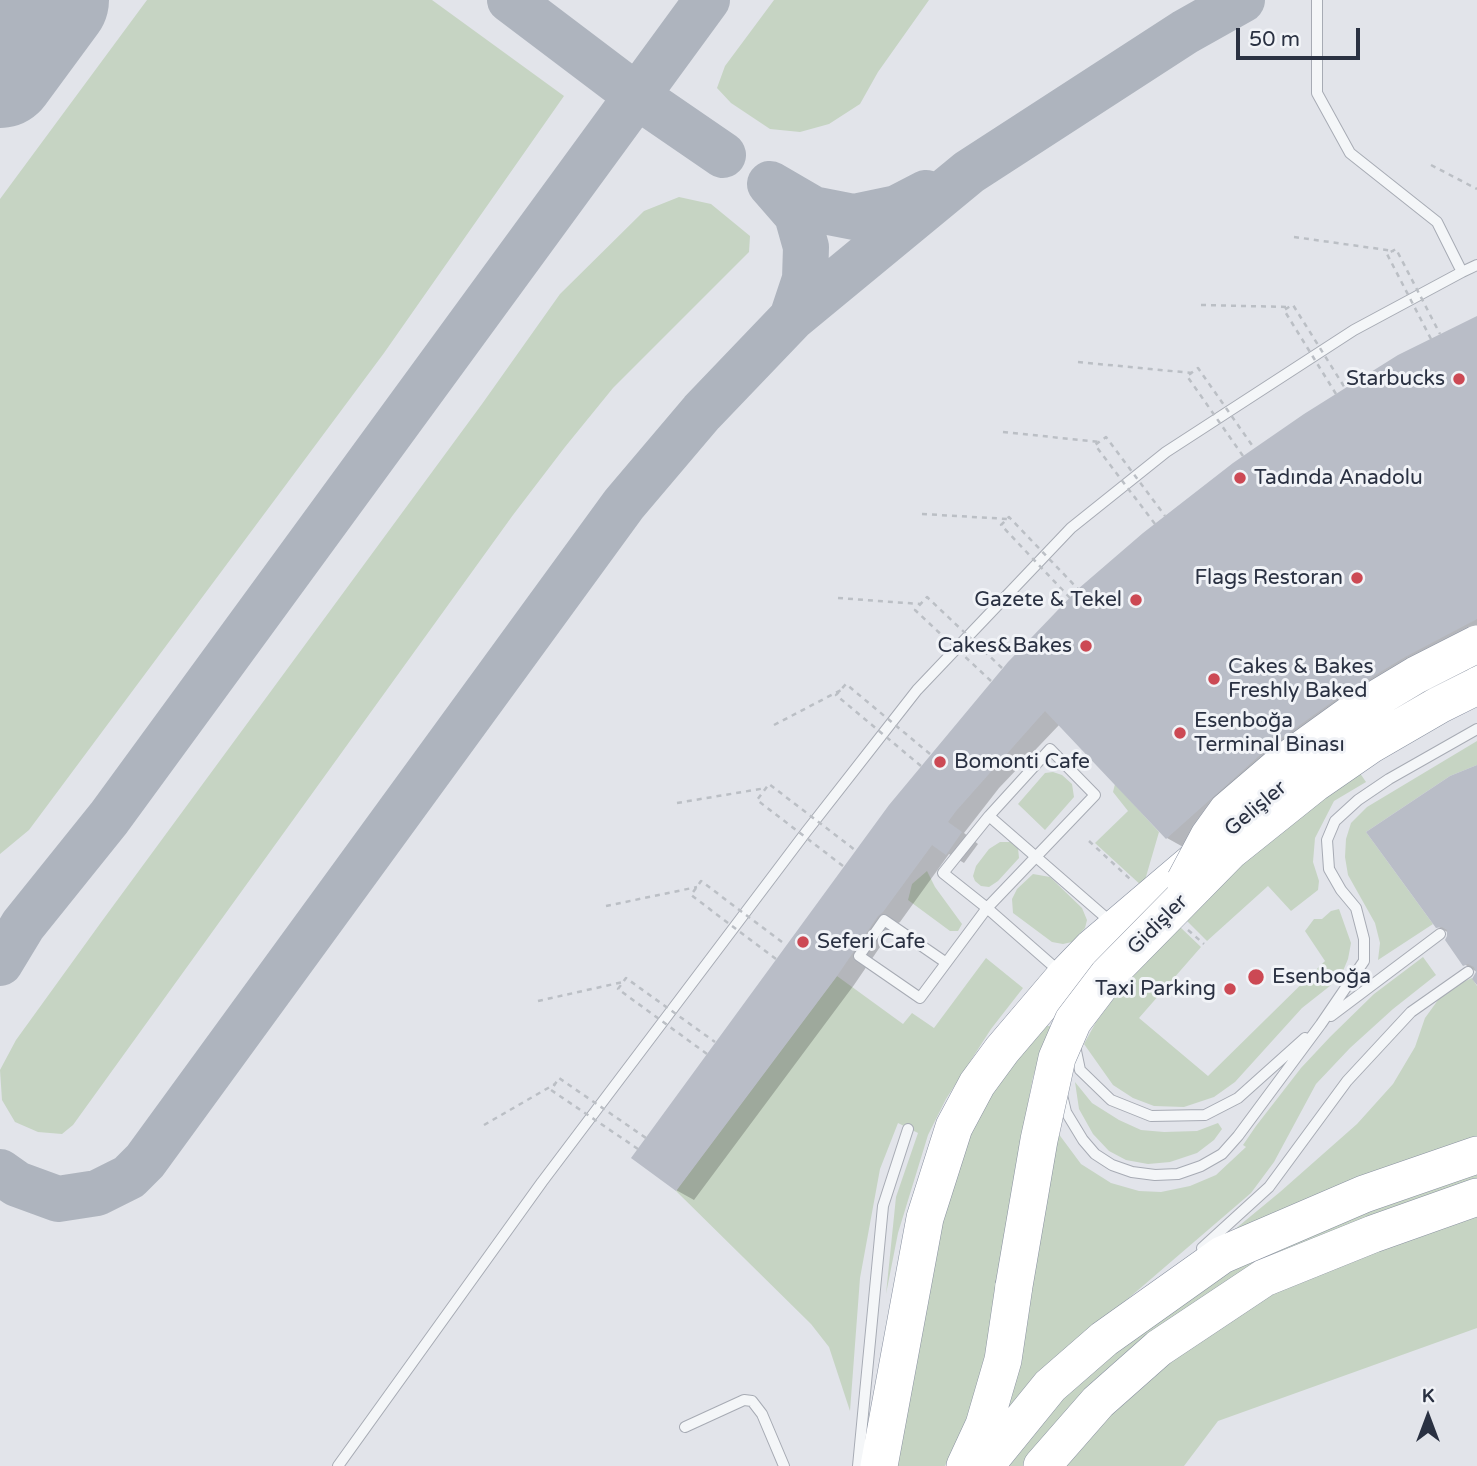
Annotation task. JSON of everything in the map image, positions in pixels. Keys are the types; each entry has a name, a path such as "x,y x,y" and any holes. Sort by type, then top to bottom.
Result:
{"highway":[{"path":"879,1466 925,1218 954,1127 977,1084 1002,1050 1098,958 1177,895 1209,836 1227,811 1283,762 1351,714 1416,675 1477,644"},
{"name":"Gelişler","path":"1098,958 1151,898 1313,761 1407,702 1477,667"},
{"name":"Gidişler","path":"965,1466 984,1425 1003,1360 1040,1140 1057,1058 1073,1021 1108,975 1098,958 1315,783 1370,745 1477,686"},
{"path":"985,1466 1050,1386 1104,1339 1222,1255 1364,1194 1477,1155"},
{"path":"1042,1466 1098,1402 1160,1348 1264,1278 1373,1234 1477,1197"}],"lane":[{"path":"1317,0 1317,93 1350,153 1437,222 1462,272"},
{"path":"338,1466 542,1182 806,832 917,690 1071,528 1166,452 1354,330 1477,265"},
{"path":"1057,1058 1061,1092 1070,1119 1096,1154 1112,1165 1132,1172 1178,1174 1201,1166 1222,1154 1321,1024 1364,961 1364,939 1356,908 1329,869 1326,840 1335,821 1358,800 1389,779 1477,729"},
{"path":"945,962 884,920 859,956 920,998 987,908 1096,795 1050,749 989,816 943,873 987,908 1098,958"},
{"path":"989,816 1037,855 1098,958 1072,1036 1080,1070 1111,1100 1151,1116 1205,1115 1238,1098 1321,1024 1440,934"},
{"path":"1191,1259 1269,1187 1347,1080 1411,1012 1468,972"},
{"path":"858,1466 883,1206 908,1129"},
{"path":"1104,1339 1172,1277"},
{"path":"685,1427 744,1400 752,1401 762,1414 783,1466"}],"path":[{"path":"1431,165 1477,189"},
{"path":"1294,237 1394,251 1396,249 1440,334"},
{"path":"1394,251 1387,254 1431,339"},
{"path":"1201,305 1293,305 1345,388"},
{"path":"1289,307 1284,310 1336,394"},
{"path":"1077,362 1192,373"},
{"path":"1243,456 1187,376 1198,368 1254,448"},
{"path":"1003,432 1100,442"},
{"path":"1155,524 1095,445 1106,437 1165,516"},
{"path":"922,514 1009,517 1078,589"},
{"path":"1008,519 1001,525 1070,598"},
{"path":"991,681 915,610 920,604 927,597 1002,668"},
{"path":"838,598 920,604"},
{"path":"921,766 836,695 846,684 930,754"},
{"path":"774,725 841,690"},
{"path":"843,866 757,800 769,784 855,850"},
{"path":"677,803 766,788"},
{"path":"776,959 691,895 701,881 786,945"},
{"path":"606,906 697,887"},
{"path":"707,1054 618,989 626,978 715,1042"},
{"path":"538,1001 623,982"},
{"path":"638,1149 551,1090 559,1078 646,1138"},
{"path":"484,1125 555,1084"}],"green space":[{"path":"147,0 432,0 564,96 384,353 29,830 0,854 0,199"},
{"path":"774,0 929,0 878,72 860,104 829,124 800,132 770,129 731,103 717,88 725,66"},
{"path":"679,197 711,204 750,236 749,252 613,388 565,447 513,515 73,1125 62,1134 38,1132 15,1122 2,1100 0,1070 16,1040 560,294 644,211"},
{"path":"1477,741 1477,765 1450,776 1366,832 1433,924 1378,960 1380,943 1375,923 1348,875 1346,839 1351,823 1367,807"},
{"path":"1355,766 1366,782 1334,801 1315,838 1313,862 1319,881 1318,890 1291,911 1268,886 1207,941 1180,914"},
{"path":"1045,773 1062,775 1072,784 1074,797 1045,830 1018,804"},
{"path":"1115,784 1159,832 1143,887 1095,843 1128,811 1113,792"},
{"path":"1000,842 1011,842 1018,848 1019,858 998,881 989,887 981,886 973,876 976,866 989,849"},
{"path":"927,871 935,887 962,924 958,931 950,931 908,900 912,884"},
{"path":"1033,874 1050,877 1082,908 1087,920 1085,928 1072,942 1052,942 1013,913 1012,899 1017,889"},
{"path":"1339,909 1351,943 1340,978 1302,1008 1235,1082 1214,1097 1184,1107 1154,1106 1133,1098 1113,1085 1084,1044 1096,1022 1118,993 1179,926 1201,947 1139,1018 1208,1076 1325,961 1305,931 1314,919 1322,919 1331,911"},
{"path":"1423,957 1436,975 1350,1048 1316,1084 1274,1162 1251,1193 1066,1352 989,1431 1058,1133 1081,1164 1111,1183 1139,1191 1161,1192 1190,1186 1216,1175 1246,1147 1243,1145 1256,1126 1301,1068 1330,1037 1374,994"},
{"path":"986,958 1023,988 991,1029 946,1099 928,1135 898,1233 886,1294 896,1197 918,1133 898,1123 880,1169 860,1278 850,1411 829,1347 811,1324 676,1191 837,976 903,1024 912,1013 934,1028"},
{"path":"1472,978 1477,986 1477,1141 1217,1244 1357,1124 1393,1084 1415,1047 1425,1018 1438,1000 1450,988"},
{"path":"1036,1026 1057,1026 1046,1041 1033,1077 1015,1172 992,1325 972,1410 945,1466 887,1466 953,1152"},
{"path":"1075,1082 1092,1103 1141,1130 1197,1131 1218,1123 1222,1129 1214,1140 1197,1153 1170,1162 1148,1164 1126,1160 1109,1151 1093,1134 1079,1109"},
{"path":"1477,1166 1477,1186 1329,1243 1027,1466 1003,1466 1059,1400 1103,1359 1215,1276"},
{"path":"1477,1214 1477,1328 1218,1421 1184,1466 1060,1466 1078,1443 1182,1348 1259,1299 1334,1265"}],"building":[{"name":"Esenboğa Terminal Binası","path":"1477,316 1477,619 1405,657 1339,697 1269,747 1166,839 1045,711 956,811 948,822 962,832 946,855 932,845 676,1191 631,1158 889,805 1008,662 1078,589 1143,533 1233,463 1304,414 1398,355"},
{"path":"1477,765 1477,985 1472,979 1476,972 1474,967 1468,964 1463,966 1445,940 1447,930 1436,928 1366,832 1450,776"}],"taxiway":[{"path":"510,0 637,96 723,155"},
{"path":"0,963 23,925 109,818 707,0"},
{"path":"0,1172 17,1184 58,1199 97,1193 129,1177 145,1161 624,504 702,412 792,318 969,172 1185,32 1242,0"},
{"path":"792,318 805,279 806,247 797,215 770,184 813,209 854,217 897,208 926,193"}],"runway":[{"path":"0,72 53,0"}],"place":[{"name":"Starbucks","path":"1459,379"},
{"name":"Tadında Anadolu","path":"1240,478"},
{"name":"Flags Restoran","path":"1357,578"},
{"name":"Gazete & Tekel","path":"1136,600"},
{"name":"Cakes&Bakes","path":"1086,646"},
{"name":"Cakes & Bakes Freshly Baked","path":"1214,679"},
{"name":"Esenboğa Terminal Binası","path":"1180,733"},
{"name":"Bomonti Cafe","path":"940,762"},
{"name":"Seferi Cafe","path":"803,942"},
{"name":"Esenboğa","path":"1256,977"},
{"name":"Taxi Parking","path":"1230,989"}]}
